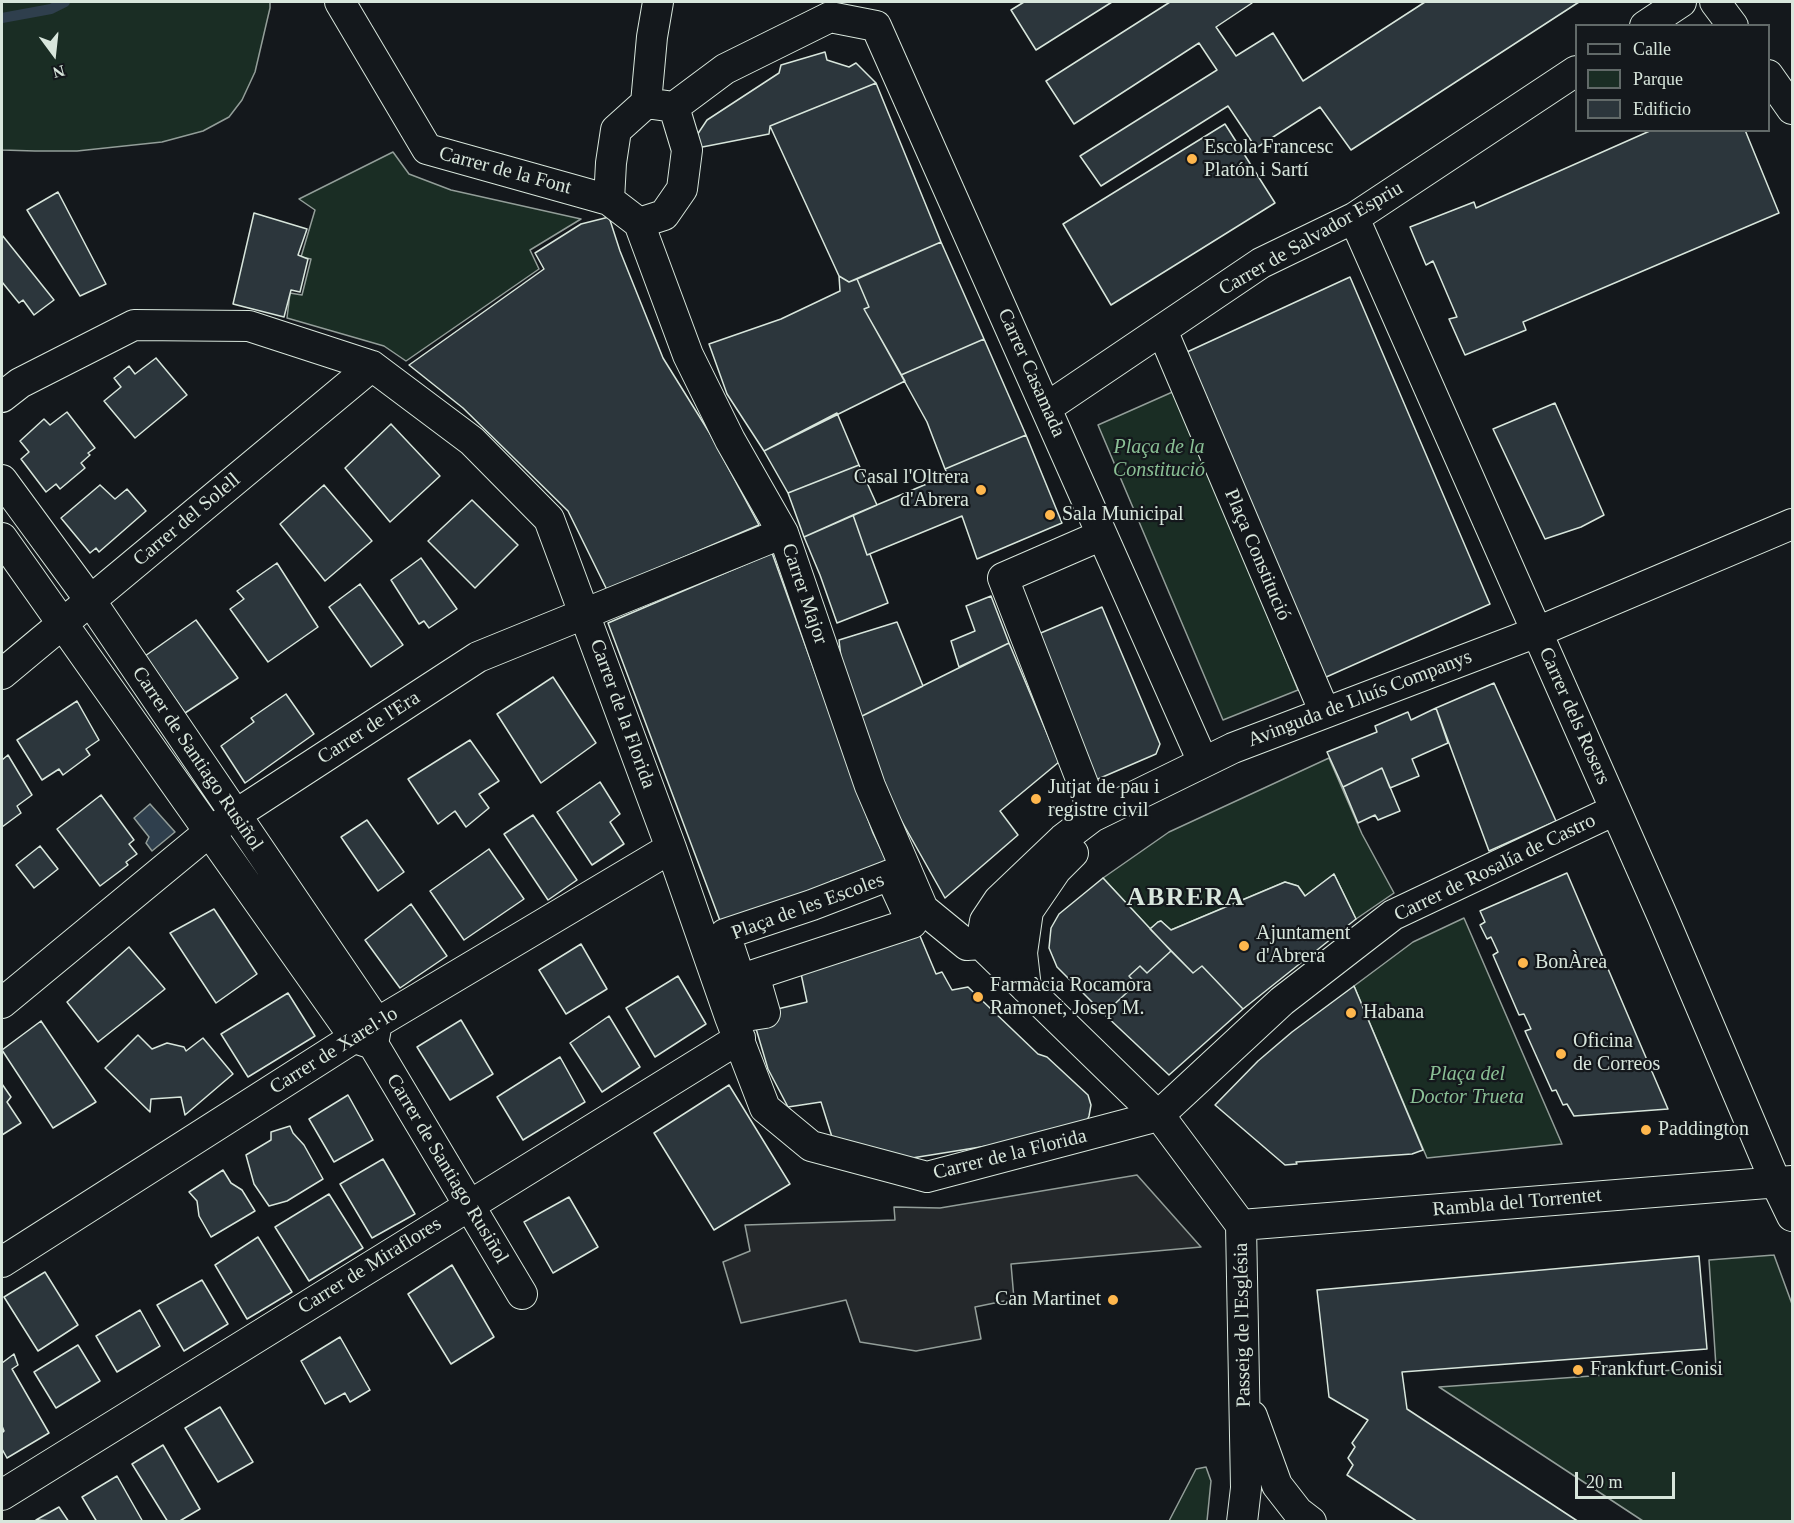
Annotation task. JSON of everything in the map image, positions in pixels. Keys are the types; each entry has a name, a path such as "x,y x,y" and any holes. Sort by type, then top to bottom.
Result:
{"street":[{"name":"Carrer de la Font","path":"340,2 426,149 609,200"},
{"path":"658,2 651,37 660,105 687,150 682,189 664,215 639,223 609,200 616,130 660,105 725,69 831,9"},
{"path":"1648,24 1681,2"},
{"path":"1715,2 1731,24"},
{"name":"Carrer Casamada","path":"831,9 872,14 1203,762"},
{"name":"Carrer de Salvador Espriu","path":"1046,408 1261,263 1354,218 1575,72"},
{"path":"1770,78 1792,109"},
{"name":"Carrer dels Rosers","path":"1354,218 1615,810 1784,1182 1792,1215"},
{"name":"Carrer Major","path":"639,223 688,354 730,440 783,533 870,786 922,909 967,945 981,944"},
{"name":"Carrer de la Florida","path":"2,397 20,383 134,325 249,326 372,366 472,441 549,519 765,1108 812,1146 927,1177 1158,1116"},
{"name":"Plaça Constitució","path":"1162,330 1324,713"},
{"name":"Carrer del Solell","path":"2,674 372,366"},
{"name":"Carrer de Santiago Rusiñol","path":"2,480 90,600 235,815 522,1294"},
{"name":"Avinguda de Lluís Companys","path":"981,944 985,921 999,900 1063,839 1095,815 1233,748 1537,632 1792,524"},
{"name":"Carrer de l'Era","path":"2,1002 209,832 478,657 783,533"},
{"path":"1095,815 1002,578 1102,535"},
{"name":"Carrer de Santiago Rusiñol","path":"2,538 209,832 368,1035"},
{"path":"981,944 1002,939 1028,911 1056,870 1094,832 1145,791"},
{"name":"Carrer de Rosalía de Castro","path":"1158,1116 1282,1001 1393,915 1615,810"},
{"name":"Carrer de Xarel·lo","path":"2,1262 671,848"},
{"name":"Plaça de les Escoles","path":"890,875 912,923 754,975 765,1012 752,1016 725,934 812,905 890,875"},
{"path":"1026,988 1022,953 1028,911"},
{"name":"Passeig de l'Església","path":"981,944 1166,1123 1241,1225 1246,1488 1242,1521"},
{"name":"Carrer de Miraflores","path":"2,1495 740,1038"},
{"name":"Rambla del Torrentet","path":"1241,1225 1784,1182"},
{"path":"1244,1395 1277,1485 1298,1512 1311,1521"}],"green space":[{"path":"2,2 270,2 270,8 255,72 242,100 229,117 203,131 162,142 77,151 35,151 2,150"},
{"path":"393,152 409,174 451,190 581,219 530,250 539,269 406,361 384,346 287,318 290,293 302,295 311,259 301,257 315,210 299,199"},
{"name":"Plaça de la Constitució","path":"1177,390 1298,690 1223,720 1098,425"},
{"path":"1329,758 1362,834 1394,893 1356,919 1334,874 1305,896 1298,886 1285,882 1171,930 1161,921 1150,929 1103,878 1169,832"},
{"name":"Plaça del Doctor Trueta","path":"1464,918 1562,1144 1427,1158 1354,986 1413,942"},
{"path":"1774,1255 1792,1304 1792,1521 1643,1521 1439,1387 1716,1367 1709,1260"},
{"path":"1206,1467 1211,1481 1207,1521 1169,1521 1196,1469"}],"shaded area":[{"path":"1137,1175 1201,1247 1011,1264 1014,1299 975,1307 981,1339 916,1351 860,1342 846,1300 741,1323 723,1262 750,1251 745,1225 895,1220 894,1207 940,1208"}],"water":[{"path":"150,804 175,832 152,851 146,843 149,837 134,818"}],"building":[{"path":"1024,2 1112,2 1036,50 1011,10"},
{"path":"1170,2 1251,2 1216,27 1236,56 1273,33 1303,81 1425,2 1579,2 1351,150 1320,107 1256,148 1228,106 1101,186 1080,156 1217,70 1199,43 1074,124 1046,81"},
{"path":"825,52 827,60 849,67 856,63 876,83 770,126 769,134 687,150 707,120 779,73 781,65"},
{"path":"876,83 941,242 849,282 839,276 770,126"},
{"path":"1225,124 1275,203 1111,305 1063,224"},
{"path":"1647,132 1746,132 1779,213 1523,322 1526,330 1465,355 1449,319 1457,317 1433,261 1426,265 1410,227 1474,202 1476,208"},
{"path":"58,192 106,284 80,296 27,210"},
{"path":"254,213 307,229 298,255 308,259 300,292 291,290 284,317 233,304"},
{"path":"609,217 620,251 663,358 709,432 759,525 607,590 568,511 463,408 409,365 544,269 535,253 581,224"},
{"path":"2,235 54,300 34,315 23,300 19,303 2,282"},
{"path":"941,242 984,339 901,375 864,309 869,307 857,279"},
{"path":"839,276 849,282 857,279 869,307 864,309 905,381 764,451 727,394 709,344 781,319 840,291"},
{"path":"1350,277 1490,604 1324,678 1187,352"},
{"path":"984,339 1026,435 945,469 927,422 901,375"},
{"path":"156,358 187,395 135,438 104,401 121,387 114,378 129,366 135,374"},
{"path":"1555,403 1604,515 1581,527 1545,539 1493,429"},
{"path":"67,412 95,448 81,463 85,468 60,489 56,484 46,492 21,459 29,452 20,441 44,419 50,425"},
{"path":"837,413 859,465 788,493 764,451"},
{"path":"391,424 440,476 390,522 345,468"},
{"name":"Casal l'Oltrera d'Abrera","path":"1026,435 1062,523 977,559 962,516 867,555 853,515 948,475 945,469"},
{"path":"859,465 877,505 804,537 788,493"},
{"path":"100,485 115,499 127,489 146,511 99,552 96,548 90,553 61,518"},
{"path":"324,485 372,541 325,581 280,524"},
{"path":"472,500 518,545 475,588 428,541"},
{"path":"853,515 888,603 837,623 804,537"},
{"path":"772,553 873,833 888,864 831,881 833,897 725,934 608,623"},
{"path":"421,558 457,609 429,628 424,621 419,624 391,580"},
{"path":"277,563 318,627 268,662 230,609 244,599 237,591"},
{"path":"360,584 403,645 371,667 329,607"},
{"path":"991,596 1009,643 959,667 951,641 975,631 966,606"},
{"path":"1102,607 1160,744 1156,754 1091,782 1036,635"},
{"path":"196,620 238,678 185,713 145,656"},
{"path":"897,622 923,686 856,719 843,675 839,640"},
{"path":"1009,643 1059,762 1000,811 1018,835 945,898 883,788 856,719"},
{"path":"553,677 596,743 541,783 497,714"},
{"path":"1494,683 1556,821 1489,851 1436,708"},
{"path":"286,694 314,734 245,783 221,746 254,722 251,718"},
{"path":"77,701 99,740 86,749 90,755 63,775 59,769 42,780 17,740"},
{"path":"1436,708 1448,743 1412,759 1419,776 1390,788 1382,768 1343,787 1327,752 1377,732 1375,726 1408,712 1411,720"},
{"path":"470,740 499,781 479,794 489,808 466,827 455,811 438,824 408,779"},
{"path":"8,755 32,795 17,806 21,813 2,827 2,760"},
{"path":"1382,768 1400,811 1378,820 1375,815 1358,823 1343,787"},
{"path":"600,782 620,814 610,822 624,844 592,865 557,812"},
{"path":"101,795 134,840 129,844 137,854 126,862 128,865 100,886 57,829"},
{"path":"533,815 577,880 548,900 504,834"},
{"path":"367,820 404,872 378,891 341,837"},
{"path":"40,846 58,869 34,888 16,865"},
{"path":"489,849 524,899 464,940 430,891"},
{"path":"1567,873 1668,1109 1574,1116 1567,1104 1563,1105 1556,1090 1552,1091 1525,1031 1531,1029 1524,1014 1519,1015 1493,955 1498,952 1491,937 1487,939 1480,925 1485,922 1480,911"},
{"name":"Ajuntament d'Abrera","path":"1334,874 1356,919 1243,1009 1202,966 1193,973 1150,929 1161,921 1171,930 1285,882 1298,886 1305,896"},
{"path":"1103,878 1171,951 1147,973 1140,966 1129,976 1136,984 1104,1014 1057,967 1049,948 1051,928 1059,914"},
{"path":"411,904 447,956 400,988 365,940"},
{"path":"214,909 257,974 216,1003 170,933"},
{"path":"920,936 936,974 942,972 952,990 968,987 1038,1054 1047,1057 1088,1095 1091,1105 1085,1125 1074,1132 912,1158 832,1137 821,1102 788,1107 768,1069 752,1015 807,1002 799,964"},
{"path":"581,944 607,989 566,1014 539,970"},
{"path":"129,947 165,989 98,1042 67,1002"},
{"path":"1171,951 1193,973 1202,966 1243,1009 1169,1075 1104,1014 1136,984 1129,976 1140,966 1147,973"},
{"path":"678,976 706,1024 655,1057 626,1008"},
{"path":"1354,986 1423,1150 1412,1154 1296,1162 1297,1164 1285,1165 1215,1105 1258,1061 1292,1032"},
{"path":"288,993 315,1036 248,1077 221,1034"},
{"path":"609,1016 640,1067 602,1092 570,1043"},
{"path":"461,1020 493,1074 450,1100 417,1047"},
{"path":"41,1021 96,1102 53,1128 2,1050"},
{"path":"138,1035 152,1049 167,1043 184,1047 186,1051 203,1038 233,1074 185,1115 181,1097 151,1099 150,1112 105,1068"},
{"path":"560,1057 585,1102 523,1140 497,1097"},
{"path":"2,1084 11,1097 7,1102 21,1123 2,1135"},
{"path":"729,1085 790,1184 714,1230 654,1133"},
{"path":"348,1095 373,1140 334,1162 309,1119"},
{"path":"290,1126 304,1145 323,1179 287,1201 269,1206 254,1184 246,1155 271,1140 271,1132"},
{"path":"383,1159 415,1214 372,1238 340,1184"},
{"path":"223,1170 231,1183 242,1190 255,1211 211,1237 199,1216 197,1201 189,1192"},
{"path":"329,1194 363,1248 309,1281 275,1227"},
{"path":"569,1197 598,1247 553,1273 524,1222"},
{"path":"258,1237 292,1292 247,1319 215,1265"},
{"path":"1699,1256 1707,1349 1402,1372 1407,1409 1579,1522 1418,1522 1347,1475 1353,1465 1348,1458 1355,1447 1352,1443 1368,1420 1329,1397 1317,1290"},
{"path":"452,1265 494,1337 451,1364 408,1294"},
{"path":"45,1272 78,1325 38,1351 4,1297"},
{"path":"202,1280 228,1324 184,1351 157,1305"},
{"path":"140,1310 160,1346 117,1372 96,1336"},
{"path":"340,1337 370,1390 350,1402 345,1393 325,1404 301,1361"},
{"path":"78,1345 100,1381 56,1408 34,1372"},
{"path":"14,1354 18,1365 12,1369 49,1433 7,1458 2,1449 4,1431 2,1426 2,1363"},
{"path":"220,1407 253,1462 218,1482 185,1428"},
{"path":"163,1445 200,1509 178,1522 168,1522 132,1464"},
{"path":"117,1476 143,1522 97,1522 82,1497"},
{"path":"59,1507 69,1522 36,1520"}],"waterway":[{"path":"2,18 51,9 65,2"}],"place":[{"name":"Escola Francesc Platón i Sartí","path":"1192,159"},
{"name":"Casal l'Oltrera d'Abrera","path":"981,490"},
{"name":"Sala Municipal","path":"1050,515"},
{"name":"Jutjat de pau i registre civil","path":"1036,799"},
{"name":"Ajuntament d'Abrera","path":"1244,946"},
{"name":"BonÀrea","path":"1523,963"},
{"name":"Farmàcia Rocamora Ramonet, Josep M.","path":"978,997"},
{"name":"Habana","path":"1351,1013"},
{"name":"Oficina de Correos","path":"1561,1054"},
{"name":"Paddington","path":"1646,1130"},
{"name":"Can Martinet","path":"1113,1300"},
{"name":"Frankfurt Conisi","path":"1578,1370"}],"district":[{"name":"ABRERA","path":"1186,898"}]}
